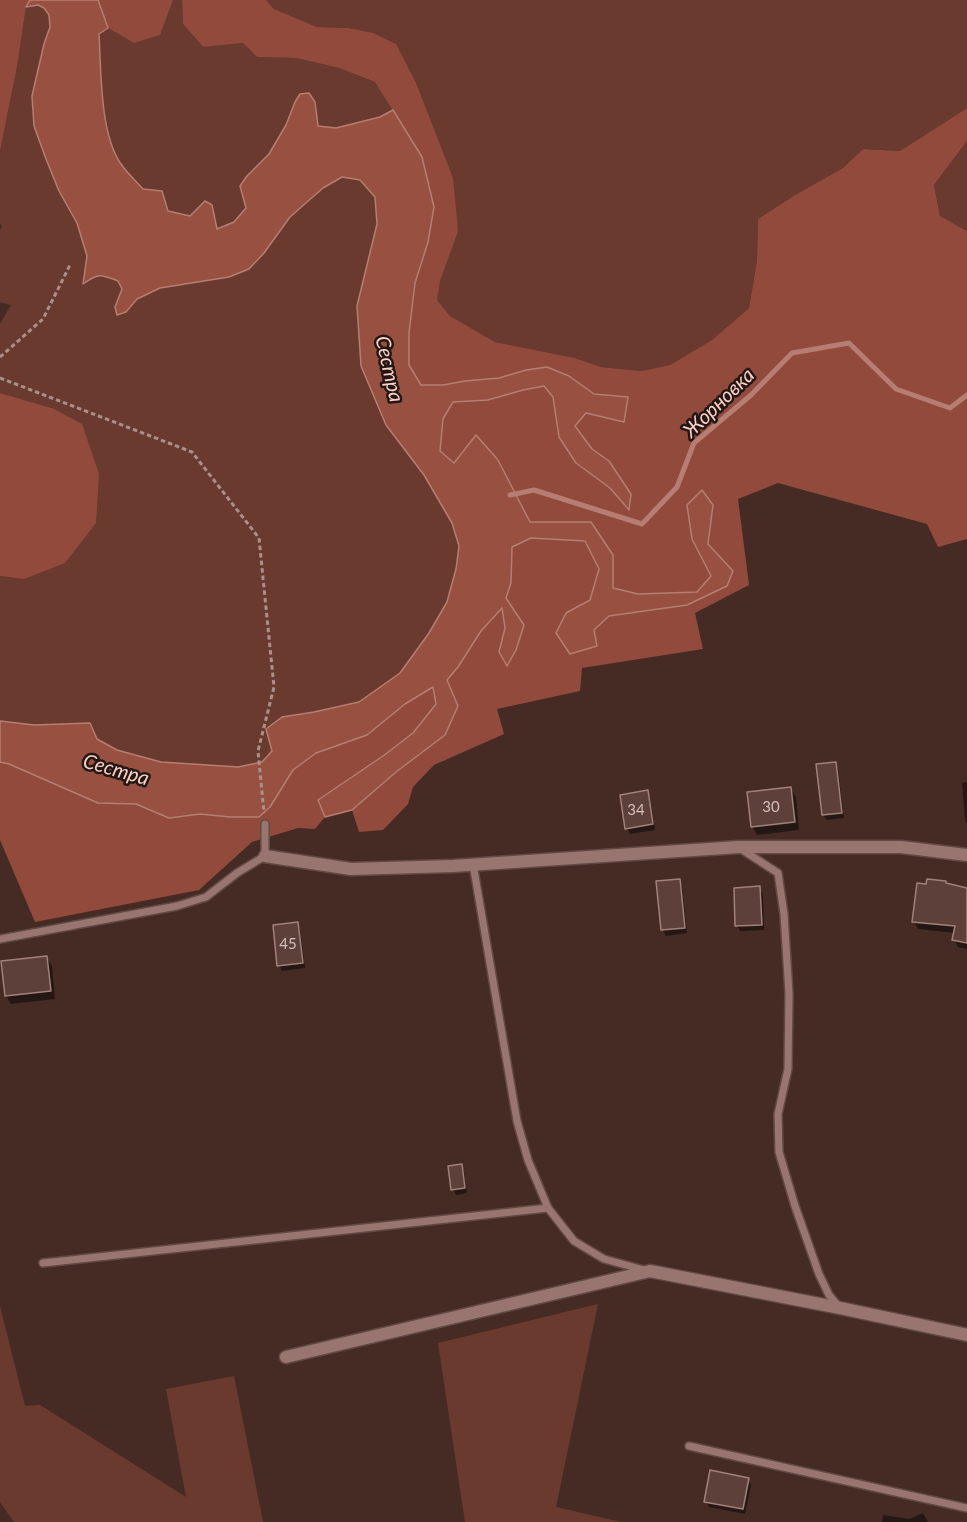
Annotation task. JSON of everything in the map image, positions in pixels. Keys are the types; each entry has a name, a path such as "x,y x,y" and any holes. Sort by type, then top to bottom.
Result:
{"street":[{"path":"265,856 351,869 473,864 739,847 901,847 967,855"},
{"path":"286,1357 650,1271 967,1335"}],"lane":[{"path":"0,939 177,906 206,897 237,873 265,856 265,824"},
{"path":"739,847 778,873 784,914 789,994 788,1069 778,1114 779,1152 819,1274 829,1295 840,1308"},
{"path":"473,864 517,1121 528,1160 548,1208 574,1241 604,1259 650,1271"},
{"path":"43,1263 548,1208"},
{"path":"689,1446 967,1508"}],"path":[{"path":"0,357 43,319 71,263"},
{"path":"0,378 192,452 259,538 274,687 258,751 265,824"}],"shaded area":[{"path":"0,0 30,0 26,7 17,67 0,151"},
{"path":"98,0 173,0 160,35 134,43 108,28"},
{"path":"173,0 182,0 183,24 203,47 243,43 257,57 296,58 339,68 375,82 393,110 380,117 336,128 318,126 315,102 295,102 286,125 269,154 247,176 247,208 234,222 217,229 205,202 190,216 168,211 143,189 120,163 111,143 103,101 99,34 108,28 134,43 159,35"},
{"path":"182,0 266,0 274,9 317,27 348,28 373,33 396,44 416,83 453,178 458,231 440,281 437,300 450,316 495,342 575,358 601,367 641,371 670,365 712,340 749,308 757,260 758,219 843,168 863,149 900,151 967,108 967,141 934,185 940,216 967,231 967,539 938,547 927,524 778,483 738,499 749,585 695,613 703,649 582,668 580,691 497,709 504,734 434,765 413,787 408,804 383,830 359,832 352,810 396,772 458,706 446,680 458,667 481,631 503,607 505,628 499,652 524,625 506,598 511,583 511,547 531,538 584,540 599,569 590,600 566,613 594,630 609,616 687,605 733,571 708,544 713,506 702,490 687,506 692,539 711,576 697,592 638,594 613,588 613,555 591,522 530,522 476,436 454,463 440,451 443,418 453,402 488,400 544,386 553,397 559,437 576,463 610,488 628,510 609,461 592,449 574,426 586,413 628,397 594,394 569,376 526,370 499,378 421,386 409,365 409,333 415,283 428,242 422,157 375,82 339,68 296,58 257,57 243,43 203,47 183,24"},
{"path":"266,0 967,0 967,108 900,151 863,149 843,168 758,219 757,259 749,308 712,340 670,365 641,371 601,367 575,358 495,342 450,316 436,299 453,178 348,28 317,27 274,9"},
{"path":"38,5 44,8 49,15 50,27 44,44 34,126 59,191 77,223 87,256 83,284 100,276 118,281 122,289 115,307 126,312 137,299 160,288 264,253 290,217 323,188 342,177 360,180 375,197 377,224 357,306 386,425 424,475 452,523 459,546 456,569 447,602 429,633 400,673 359,702 282,717 273,751 262,762 238,767 161,762 117,750 97,739 34,725 0,721 0,576 24,579 52,408 0,393 0,324 11,305 0,302 0,230 2,226 0,223 0,151 17,67 26,7"},
{"path":"967,141 967,231 940,216 934,185"},
{"path":"0,393 52,408 82,424 99,474 96,523 65,563 24,579 0,576"},
{"path":"434,686 436,703 413,733 318,800 325,817 315,829 298,828 252,842 199,890 35,922 0,840 0,762 98,803 136,804 169,818 200,814 230,817 270,807 293,770 316,753 367,735 405,704"},
{"path":"598,1304 556,1507 621,1522 465,1522 438,1343"},
{"path":"0,1306 25,1406 40,1405 186,1497 166,1389 234,1376 263,1522 14,1522 0,1502"}],"water":[{"name":"Сестра","path":"30,0 98,0 108,28 99,34 100,65 105,119 114,152 123,167 143,189 162,191 168,211 190,216 205,201 212,205 217,229 234,222 246,208 240,186 269,154 300,94 309,93 315,102 318,126 336,128 380,117 393,110 422,157 434,207 428,242 415,283 409,333 409,365 421,385 443,385 499,378 547,367 569,376 594,394 628,397 624,422 586,413 575,426 592,449 609,461 631,494 629,510 610,488 576,463 559,437 553,397 544,386 488,400 453,402 443,419 440,451 454,463 476,435 498,460 530,522 591,522 613,555 613,588 638,594 697,592 711,576 692,539 687,505 702,490 713,505 708,544 733,571 727,586 687,605 609,616 594,630 597,646 570,654 556,633 566,613 590,600 599,569 585,541 531,538 512,547 511,583 506,598 524,625 516,650 507,666 499,652 505,628 502,608 481,631 447,680 458,706 445,735 396,772 352,810 325,817 318,800 413,733 436,704 433,687 405,704 367,735 316,753 293,770 270,807 259,817 200,814 169,818 136,804 98,803 0,762 0,721 34,725 90,723 97,739 117,750 161,762 238,767 262,762 272,751 266,729 282,717 359,702 400,673 429,633 447,602 456,569 459,546 452,523 424,475 386,425 361,366 357,306 377,224 375,197 360,180 342,177 323,188 290,217 264,253 249,269 229,277 160,288 137,299 126,312 117,315 115,307 122,289 118,281 100,276 83,284 87,256 77,223 59,191 34,126 32,96 50,27 49,15 44,8 38,5 26,7"}],"building":[{"path":"836,762 842,813 822,815 816,764"},
{"path":"791,787 795,822 751,827 747,792"},
{"path":"648,790 653,824 625,829 620,795"},
{"path":"680,879 685,928 661,930 656,881"},
{"path":"927,879 946,881 946,883 967,888 967,943 952,940 955,926 912,922 917,883 926,884"},
{"path":"760,886 762,925 735,926 734,888"},
{"path":"298,922 303,963 277,966 273,925"},
{"path":"47,956 51,991 5,996 1,961"},
{"path":"462,1164 465,1188 451,1190 448,1166"},
{"path":"710,1470 749,1478 743,1509 704,1502"}],"waterway":[{"name":"Жорновка","path":"510,495 534,490 642,524 677,487 694,443 751,395 792,353 849,343 896,389 950,408 967,395"}]}
